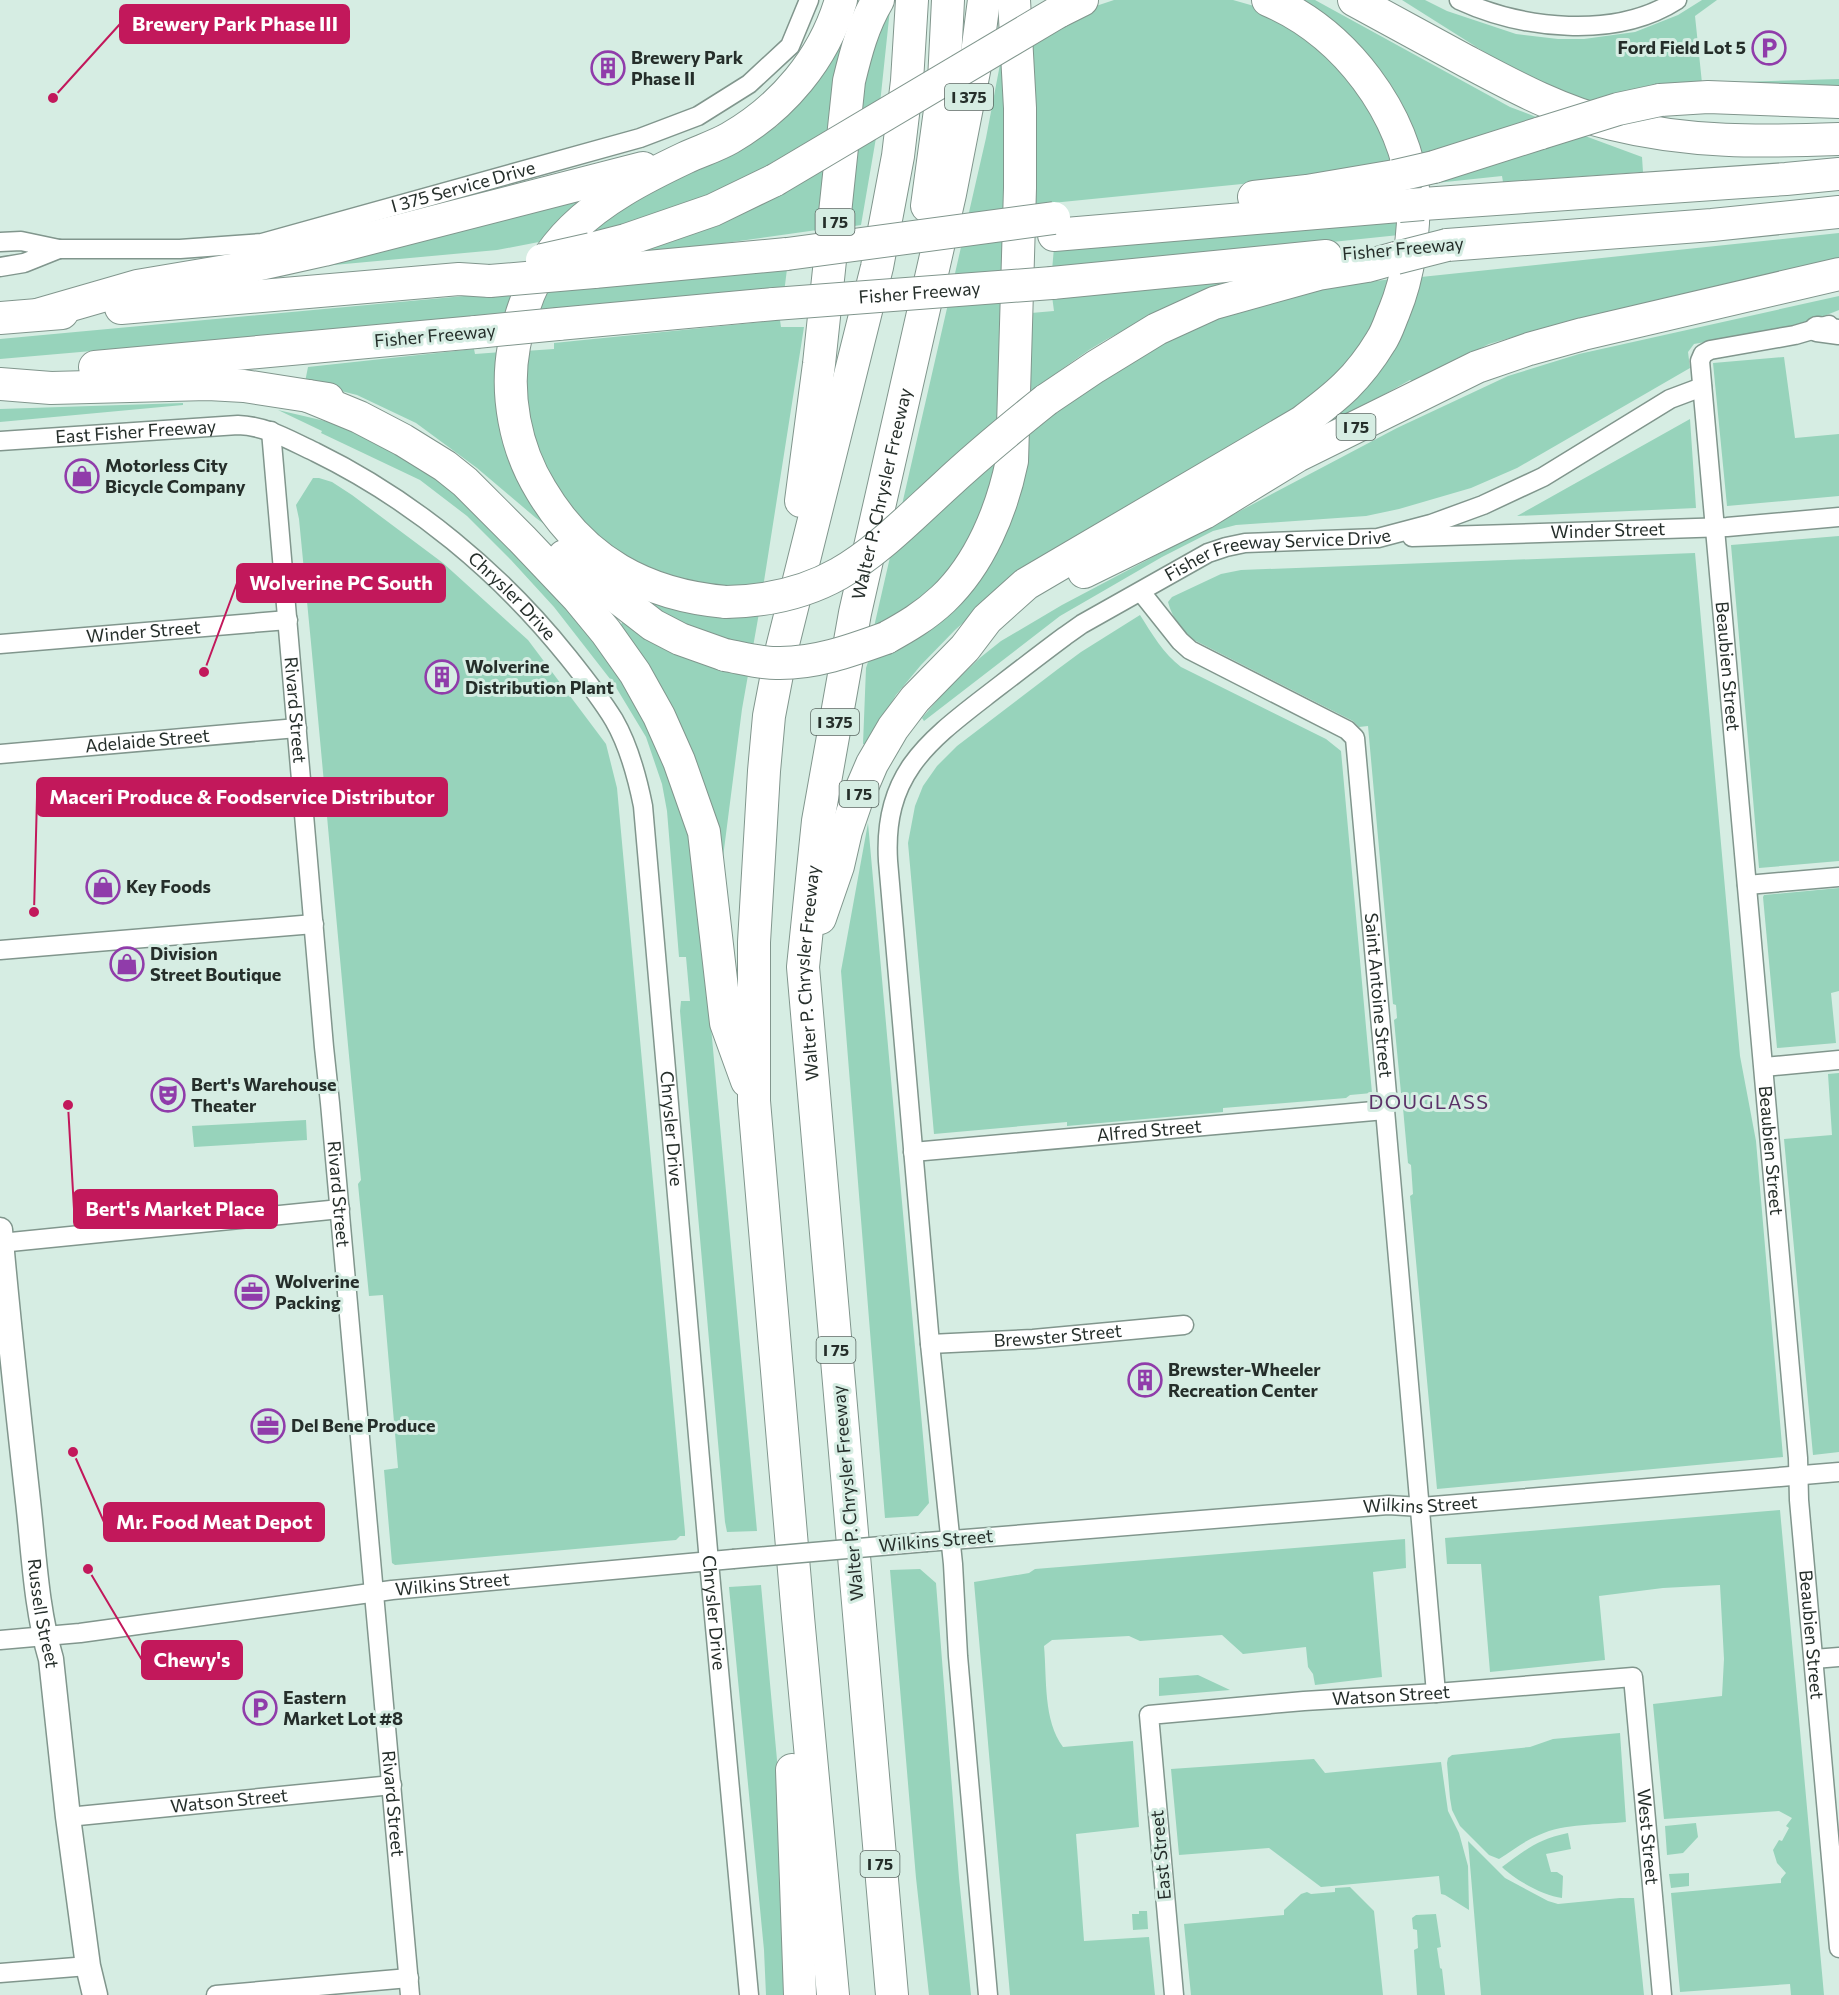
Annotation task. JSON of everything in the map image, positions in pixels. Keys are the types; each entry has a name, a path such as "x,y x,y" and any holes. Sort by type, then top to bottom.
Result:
{"highway":[{"path":"840,0 832,24 817,54 794,87 780,101 730,138 685,158 608,200 553,248 539,271 520,316 511,370 513,412 517,433 537,484 557,515 585,545 621,571 652,586 687,597 726,602 786,596 824,582 847,571 890,537 996,440 1046,400 1157,329 1214,303 1318,274 1367,266 1397,253"},
{"name":"I 75","path":"833,1995 754,1101 754,942 769,716 782,648 819,364 849,81 858,43 878,0"},
{"path":"782,648 879,256 898,156 907,81 912,0"},
{"path":"884,479 932,180 944,81 948,0"},
{"name":"Walter P. Chrysler Freeway","path":"892,1995 803,967 818,821 855,613 950,194 976,61 984,0"},
{"path":"0,382 51,388 235,385 338,401 362,410 429,445 637,614 680,639 725,655 774,663 802,663 842,654 886,638 930,611 963,576 992,524 1008,481 1012,461 1020,188 1020,108 1014,0"},
{"path":"964,648 987,619 1026,584 1302,422 1341,393 1360,372 1383,339 1401,296 1410,254 1414,197 1405,154 1387,112 1358,67 1323,33 1283,6 1268,0"},
{"path":"1354,0 1516,88 1610,124 1668,136 1735,141 1839,139"},
{"path":"1371,0 1426,39"},
{"path":"592,261 626,240 713,210 775,180 1070,6"},
{"path":"1406,196 1434,167 1618,109 1660,100 1700,97 1839,102"},
{"path":"40,314 137,286 238,269 324,250 685,158"},
{"path":"0,318 459,279 490,275 529,262 787,254 1054,226 1406,196 1774,180 1839,174"},
{"name":"Fisher Freeway","path":"0,382 48,371 774,304 1397,253 1447,244 1712,225 1839,212"},
{"name":"I 75","path":"803,967 838,866 846,831 857,799 872,764 892,728 915,699 964,648 997,623 1047,590 1204,513 1297,456 1477,367 1583,334 1839,274"},
{"path":"308,396 359,417 403,440 445,466 465,482 578,598 635,673 680,761 704,832 726,1023 754,1101"},
{"path":"798,1617 793,1646 790,1722 800,1995"},
{"path":"868,1732 910,1995"}],"street":[{"name":"I 375 Service Drive","path":"0,242 21,241 59,249 180,249 262,243 640,138 698,116 749,84 790,46 809,0"},
{"path":"1459,0 1495,14 1523,21 1569,27 1626,20 1647,14 1677,0"},
{"name":"I 375 Service Drive","path":"0,267 24,263 59,249"},
{"name":"Beaubien Street","path":"1832,328 1710,350 1703,354 1700,361 1764,1067 1799,1500 1834,1844 1839,1948"},
{"name":"Fisher Freeway Service Drive","path":"913,1152 887,848 890,820 898,790 915,760 934,738 1082,624 1208,553 1245,543 1378,538 1431,524 1483,506 1543,477 1670,399 1702,387"},
{"name":"East Fisher Freeway","path":"0,441 238,425 271,430"},
{"name":"Rivard Street","path":"271,430 410,1986"},
{"name":"Chrysler Drive","path":"271,430 369,481 420,515 468,553 550,634 596,692 615,721 634,766 643,806 709,1562 750,1995"},
{"name":"Winder Street","path":"1378,538 1715,527 1839,517"},
{"name":"Saint Antoine Street","path":"1142,592 1180,641 1190,650 1347,730 1355,738 1436,1693"},
{"name":"Winder Street","path":"0,644 288,620"},
{"name":"Adelaide Street","path":"0,754 297,728"},
{"path":"1747,885 1839,877"},
{"path":"0,950 314,924"},
{"path":"1764,1067 1839,1060"},
{"name":"Alfred Street","path":"913,1152 1385,1110"},
{"path":"913,1152 950,1540 988,1995"},
{"path":"0,1238 155,1228 340,1209"},
{"name":"Russell Street","path":"0,1238 45,1635 51,1659 68,1816 88,1966 95,1995"},
{"name":"Brewster Street","path":"930,1344 1033,1339 1184,1326"},
{"name":"Wilkins Street","path":"0,1640 80,1633 199,1618 374,1592 734,1559 1388,1505 1421,1508 1839,1472"},
{"path":"1814,1659 1839,1657"},
{"name":"Watson Street","path":"1149,1715 1304,1701 1633,1677"},
{"name":"West Street","path":"1633,1677 1662,1995"},
{"name":"East Street","path":"1149,1715 1174,1995"},
{"name":"Watson Street","path":"68,1816 392,1785"},
{"path":"0,1973 88,1966"},
{"path":"216,1995 410,1986"}],"green space":[{"path":"1114,0 1233,0 1261,8 1335,61 1375,114 1395,164 1361,172 1032,205 1025,44 1066,16"},
{"path":"1294,0 1315,0 1510,107 1544,120 1418,160"},
{"path":"1402,0 1425,0 1447,11 1516,34 1558,39 1584,39 1635,32 1678,15 1702,0 1717,0 1695,16 1702,83 1839,79 1839,88 1646,86 1594,103 1555,88 1497,60"},
{"path":"890,9 877,132 861,225 848,227 866,67 877,30"},
{"path":"847,29 835,76 827,135 775,165 674,211 581,238 640,195 729,157 777,126 810,90"},
{"path":"1009,53 1003,448 989,504 961,555 940,580 906,610 874,627 986,138 1001,59"},
{"path":"1577,133 1642,157 1643,172 1503,182 1502,176 1398,187"},
{"path":"824,165 817,230 633,256 657,242"},
{"path":"594,190 544,241 497,250 312,267"},
{"path":"1400,219 1399,235 1052,271 1054,247"},
{"path":"1839,233 1839,259 1565,322 1489,344 1413,382 1410,380 1326,427 1360,390 1421,277"},
{"path":"787,269 784,293 534,315 544,289"},
{"path":"1235,277 1236,283 1161,313 1106,340 1081,355 1029,393 1031,313 1054,311 1052,296"},
{"path":"1392,279 1376,317 1363,340 1348,363 1329,383 1296,410 1014,578 955,630 921,665 896,695 866,745 863,744 866,668 870,656 940,614 1026,429 1165,338 1289,292"},
{"path":"517,291 508,315 0,359 0,339"},
{"path":"1839,296 1839,310 1809,322 1694,344 1688,352 1690,368 1517,468 1471,488 1366,516 1236,525 1213,531 1162,557 1060,616 924,721 922,718 946,690 981,657 1001,641 1062,605 1397,428 1508,376 1579,354"},
{"path":"780,320 781,327 804,327 742,709 722,865 618,627 624,621 647,640 710,665 617,586 672,579 625,557 601,542 551,485 532,440 523,386 525,351 554,349 554,343"},
{"path":"474,349 475,354 502,352 556,533 477,468 416,423 357,395 305,382 308,367"},
{"path":"1784,357 1795,438 1839,434 1839,496 1727,506 1713,363"},
{"path":"183,403 183,405 0,422 0,409"},
{"path":"278,410 350,429 413,462 451,489 571,611 622,679 656,742 681,807 692,853 709,1005 757,1531 727,1532 725,1522 680,1011 681,1001 690,1001 686,957 679,957 667,811 662,784 646,737 614,684 554,607 467,516 420,480"},
{"path":"1690,419 1696,508 1517,516"},
{"path":"313,478 332,482 352,495 443,563 528,640 606,744 617,788 685,1532 685,1536 680,1536 676,1540 395,1565 392,1563 384,1470 398,1468 383,1295 369,1296 358,1184 361,1180 296,505"},
{"path":"1839,536 1839,861 1759,868 1731,545"},
{"path":"1695,553 1740,1056 1756,1141 1783,1457 1437,1489 1410,1196 1413,1194 1411,1165 1408,1163 1403,1093 1401,1093 1394,1020 1397,1018 1396,1005 1393,1004 1368,726 1359,727 1353,721 1194,640 1178,623 1168,602 1172,597 1221,574 1241,570"},
{"path":"1140,615 1163,649 1181,667 1326,739 1341,751 1372,1093 1350,1095 1346,1098 1223,1108 1223,1112 1067,1126 1067,1122 934,1134 908,843 915,806 923,786 937,766 957,746 1081,652"},
{"path":"868,823 929,1503 918,1516 885,1518 841,971"},
{"path":"1839,888 1839,991 1831,993 1836,1043 1777,1048 1763,897 1764,895"},
{"path":"1839,1073 1839,1452 1813,1455 1784,1139 1832,1135 1828,1074"},
{"path":"306,1120 307,1140 194,1147 192,1126"},
{"path":"1780,1510 1824,1995 1791,1995 1790,1984 1680,1992 1671,1893 1781,1883 1786,1873 1777,1863 1773,1850 1779,1840 1782,1841 1789,1828 1786,1826 1792,1818 1779,1811 1664,1819 1653,1704 1722,1696 1724,1659 1720,1585 1663,1588 1599,1596 1605,1660 1490,1672 1481,1564 1447,1564 1445,1538"},
{"path":"1405,1539 1406,1568 1373,1572 1382,1677 1315,1685 1313,1674 1308,1667 1306,1647 1243,1654 1222,1635 1140,1641 1129,1636 1052,1640 1044,1646 1049,1712 1063,1747 1133,1741 1139,1827 1076,1834 1084,1941 1149,1937 1155,1995 1010,1995 974,1582 1029,1573 1035,1569"},
{"path":"920,1569 936,1583 959,1878 971,1995 929,1995 916,1878 890,1570"},
{"path":"761,1585 790,1902 790,1995 766,1995 764,1950 729,1587"},
{"path":"1198,1675 1230,1690 1159,1696 1159,1678"},
{"path":"1620,1733 1626,1822 1571,1826 1549,1831 1528,1840 1499,1859 1489,1855 1460,1826 1452,1810 1450,1798 1447,1763 1448,1758 1452,1755 1530,1747 1553,1739"},
{"path":"1314,1759 1325,1773 1441,1762 1448,1811 1459,1833 1468,1866 1469,1910 1441,1894 1439,1876 1321,1887 1269,1848 1179,1855 1171,1769"},
{"path":"1696,1823 1698,1837 1683,1853 1667,1855 1665,1826"},
{"path":"1568,1833 1571,1849 1546,1854 1551,1872 1557,1872 1563,1876 1562,1898 1530,1887 1502,1867 1540,1842"},
{"path":"1468,1841 1505,1878 1548,1901 1558,1904 1634,1898 1644,1995 1481,1995"},
{"path":"1689,1873 1689,1886 1671,1888 1669,1874"},
{"path":"1350,1887 1374,1911 1383,1995 1191,1995 1184,1924 1284,1915 1284,1910 1301,1894 1335,1892 1335,1888"},
{"path":"1139,1911 1147,1911 1148,1929 1133,1930 1132,1914 1139,1914"},
{"path":"1436,1914 1441,1947 1437,1948 1445,1995 1417,1995 1414,1950 1418,1948 1417,1930 1413,1929 1412,1918 1416,1915"}],"place":[{"name":"Ford Field Lot 5","path":"1769,48"},
{"name":"Brewery Park Phase II","path":"608,68"},
{"name":"Brewery Park Phase III","path":"53,98"},
{"name":"Motorless City Bicycle Company","path":"82,476"},
{"name":"Wolverine PC South","path":"204,672"},
{"name":"Wolverine Distribution Plant","path":"442,677"},
{"name":"Key Foods","path":"103,887"},
{"name":"Maceri Produce & Foodservice Distributor","path":"34,912"},
{"name":"Division Street Boutique","path":"127,964"},
{"name":"Bert's Warehouse Theater","path":"168,1095"},
{"name":"Bert's Market Place","path":"68,1105"},
{"name":"Wolverine Packing","path":"252,1292"},
{"name":"Brewster-Wheeler Recreation Center","path":"1145,1380"},
{"name":"Del Bene Produce","path":"268,1426"},
{"name":"Mr. Food Meat Depot","path":"73,1452"},
{"name":"Chewy's","path":"88,1569"},
{"name":"Eastern Market Lot #8","path":"260,1708"}],"district":[{"name":"DOUGLASS","path":"1429,1102"}]}
